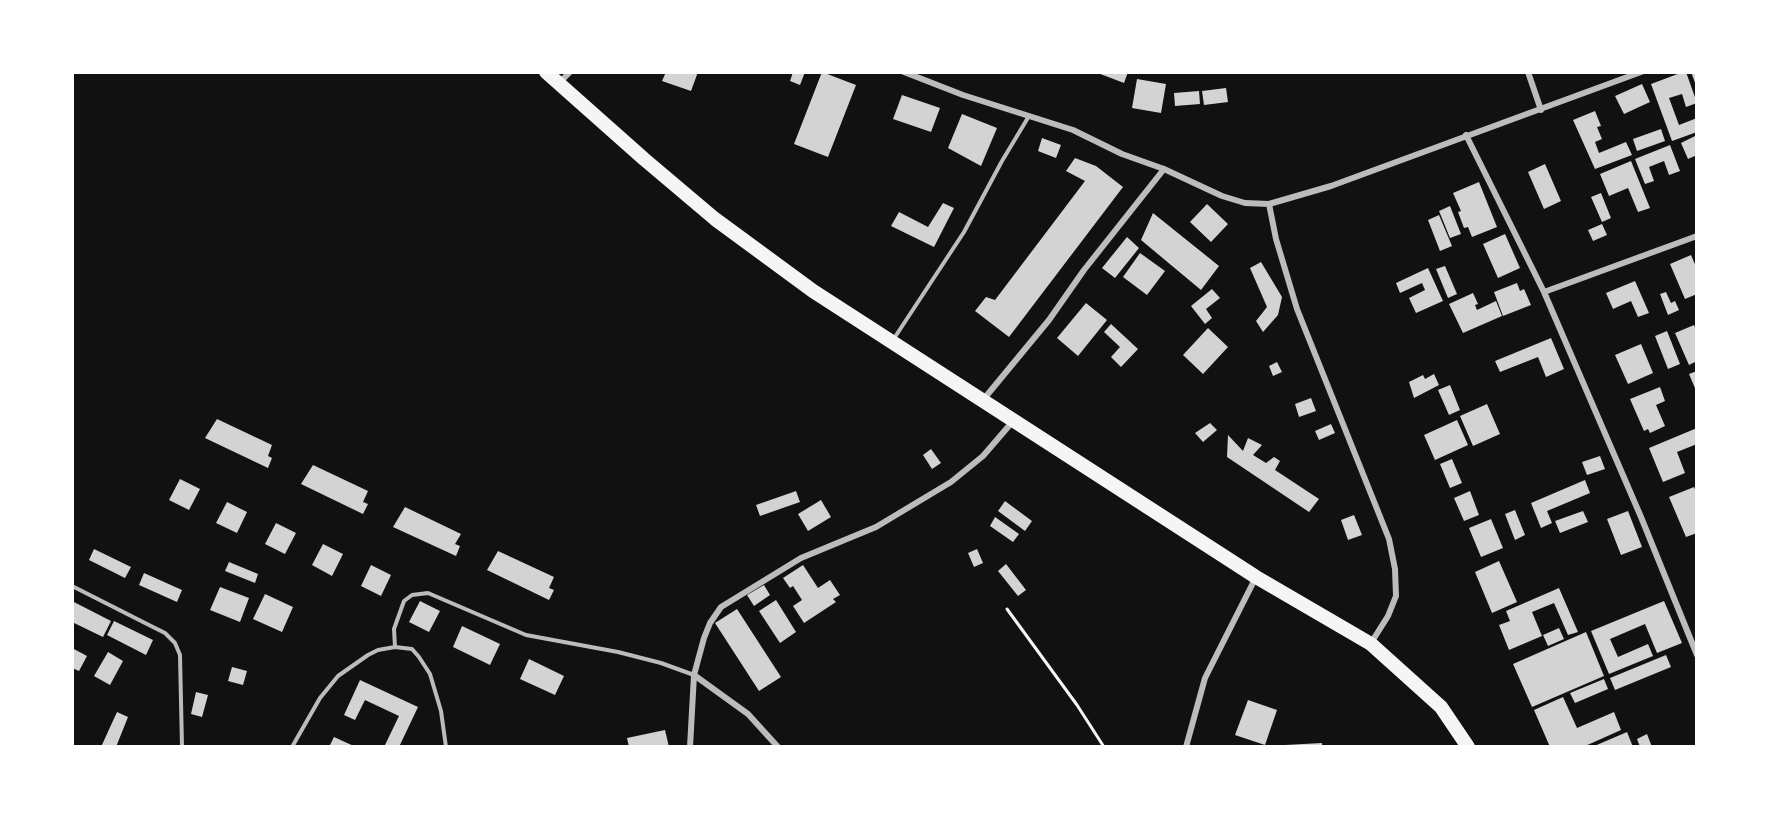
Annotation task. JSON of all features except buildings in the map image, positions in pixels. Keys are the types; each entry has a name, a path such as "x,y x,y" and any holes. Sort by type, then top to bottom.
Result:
{"highway":[{"path":"546,72 715,219 813,291 1256,577 1371,644 1441,707 1468,747"}],"street":[{"path":"558,84 570,72"},
{"path":"904,72 963,95 1073,130 1122,154 1164,169 1222,196 1245,202 1269,204 1331,186 1641,72"},
{"path":"1528,72 1541,110"},
{"path":"1466,135 1544,292 1641,517 1697,655"},
{"path":"983,400 1049,320 1084,270 1164,169"},
{"path":"1269,204 1279,250 1297,309 1389,539 1395,569 1396,596 1388,616 1371,644"},
{"path":"1544,292 1697,236"},
{"path":"690,747 694,675 704,638 710,623 721,607 801,558 876,527 951,482 983,456 1014,420"},
{"path":"1186,747 1205,678 1256,577"},
{"path":"694,675 748,714 778,747"}],"lane":[{"path":"893,341 964,232 1030,115"},
{"path":"72,586 165,633 175,643 180,656 182,747"},
{"path":"394,646 394,629 404,602 412,595 428,593 526,635 618,652 661,663 694,675"},
{"path":"292,747 320,698 338,676 354,663 378,650 394,646 412,650 430,674 441,711 446,747"}],"path":[{"path":"1007,609 1077,705 1104,747"}]}
